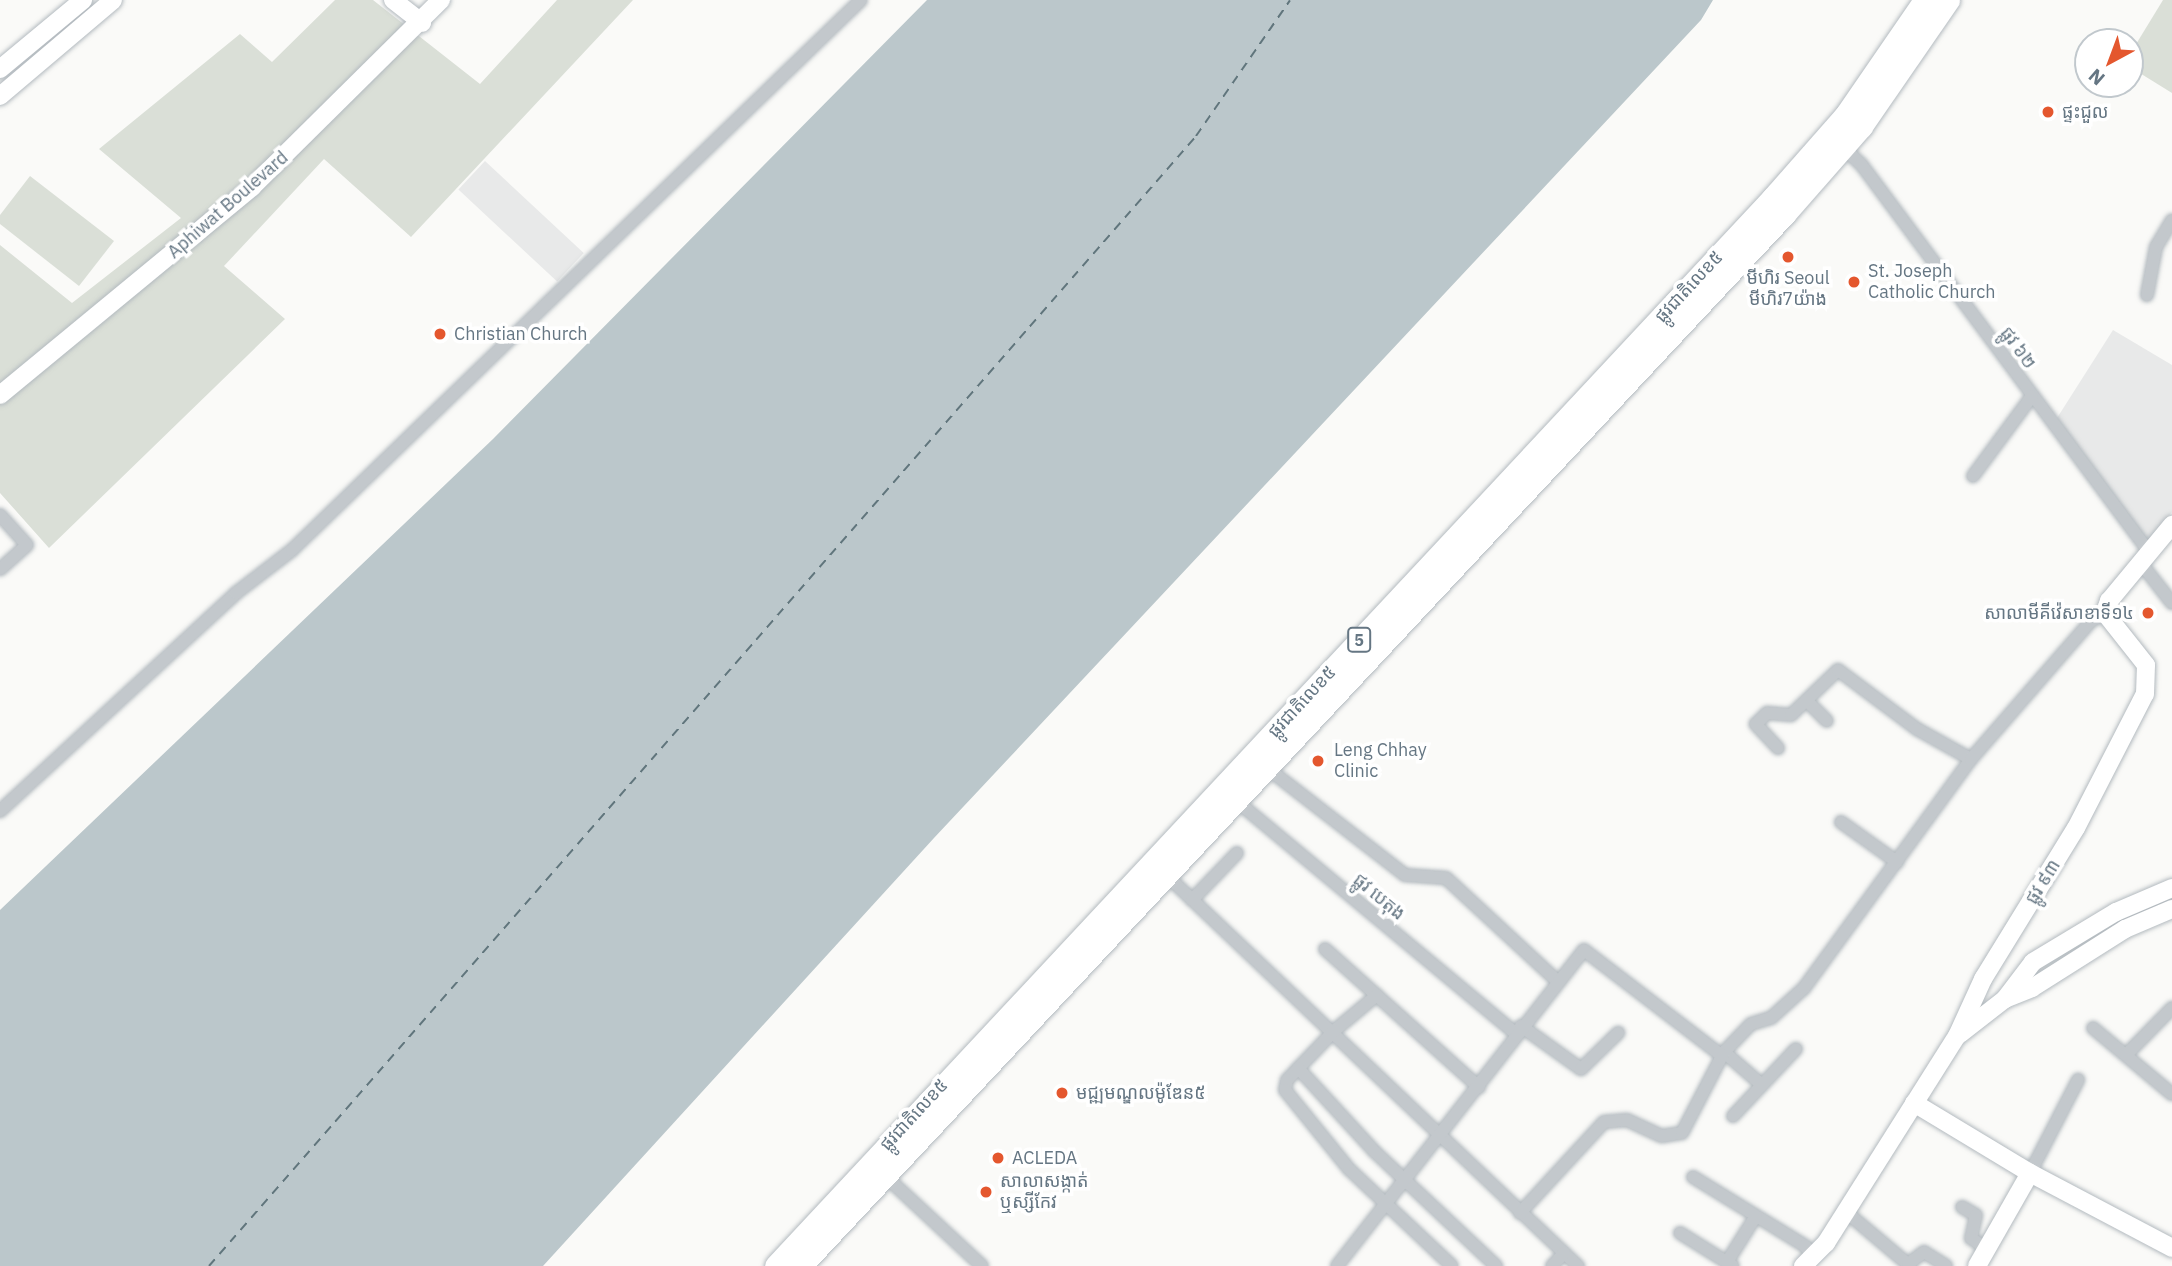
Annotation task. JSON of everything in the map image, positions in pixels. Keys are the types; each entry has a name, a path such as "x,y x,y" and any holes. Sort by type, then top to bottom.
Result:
{"highway":[{"name":"ផ្លូវជាតិលេខ៥","path":"1836,142 1925,0"},
{"name":"ផ្លូវជាតិលេខ៥","path":"776,1266 1228,794 1836,142 1948,0"},
{"name":"ផ្លូវជាតិលេខ៥","path":"800,1266 1158,868"}],"street":[{"path":"0,69 83,0"},
{"path":"0,96 113,0"},
{"path":"393,0 422,23"},
{"name":"Aphiwat Boulevard","path":"0,395 253,187 422,23 441,0"},
{"path":"0,811 226,601 292,550 860,0"},
{"name":"ផ្លូវ ៦២","path":"1836,142 1861,164 2032,397 2145,557 2172,603"},
{"path":"2147,295 2155,247 2172,220"},
{"path":"1973,476 2032,397"},
{"path":"0,515 27,545 0,569"},
{"path":"1520,1213 1604,1122 1627,1120 1662,1136 1682,1133 1723,1053 1751,1024 1771,1018 1804,988 1971,759 2077,637 2105,613 2109,601 2172,525"},
{"name":"ផ្លូវ ៩៣","path":"1816,1257 1957,1036 1983,979 2076,828 2144,694 2146,665 2105,613"},
{"path":"1778,748 1756,724 1767,713 1791,715 1838,670 1917,729 1971,759"},
{"path":"1807,701 1827,721"},
{"path":"1259,761 1405,875 1446,878 1556,980"},
{"name":"ផ្លូវ បេតុង","path":"1228,794 1518,1029 1581,1069 1618,1033"},
{"path":"1842,822 1897,862"},
{"path":"1192,900 1237,853"},
{"path":"1158,868 1334,1031 1578,1266"},
{"path":"2005,999 2020,974 2043,956 2116,912 2172,888"},
{"path":"1957,1036 2005,999 2032,988 2125,929 2172,909"},
{"path":"1325,949 1479,1087"},
{"path":"1338,1265 1479,1087 1518,1029 1556,980 1584,950 1762,1085"},
{"path":"1983,979 1991,992 2005,999"},
{"path":"1377,995 1334,1031 1298,1068 1285,1090 1385,1207 1452,1266"},
{"path":"2126,1055 2172,1008"},
{"path":"2093,1028 2172,1094"},
{"path":"1733,1116 1796,1049"},
{"path":"1298,1068 1405,1181 1496,1266"},
{"path":"1977,1266 2078,1080"},
{"path":"1914,1103 2029,1173 2172,1248"},
{"path":"883,1174 982,1266"},
{"path":"1693,1177 1805,1246 1816,1257"},
{"path":"1962,1207 1977,1219 1971,1238 1986,1249"},
{"path":"1845,1211 1909,1265 1924,1252 1946,1266"},
{"path":"1680,1233 1730,1264 1756,1216"},
{"path":"1552,1266 1563,1253"}],"shaded area":[{"path":"335,0 373,0 480,84 557,0 633,0 411,237 324,159 224,266 285,319 49,548 0,493 0,245 72,303 181,218 99,149 240,34 272,62"},
{"path":"927,0 1713,0 1701,20 934,838 543,1266 0,1266 0,910 493,439"},
{"path":"2163,0 2172,0 2172,93 2144,76 2144,31"},
{"path":"485,161 584,253 557,282 458,190"},
{"path":"30,176 114,241 79,286 0,224 0,215"},
{"path":"2113,330 2172,365 2172,512 2147,541 2057,418"}],"ferry route":[{"path":"209,1266 1196,136 1290,0"}],"place":[{"name":"ផ្ទះជួល","path":"2048,112"},
{"name":"មីហិរ Seoul មីហិរ7យ៉ាង","path":"1788,257"},
{"name":"St. Joseph Catholic Church","path":"1854,282"},
{"name":"Christian Church","path":"440,334"},
{"name":"សាលាមីគីវ៉េសាខាទី១៤","path":"2148,613"},
{"name":"Leng Chhay Clinic","path":"1318,761"},
{"name":"មជ្ឍមណ្ឌលម៉ូឌែន៥","path":"1062,1093"},
{"name":"ACLEDA","path":"998,1158"},
{"name":"សាលាសង្កាត់ ឬស្សីកែវ","path":"986,1192"}]}
